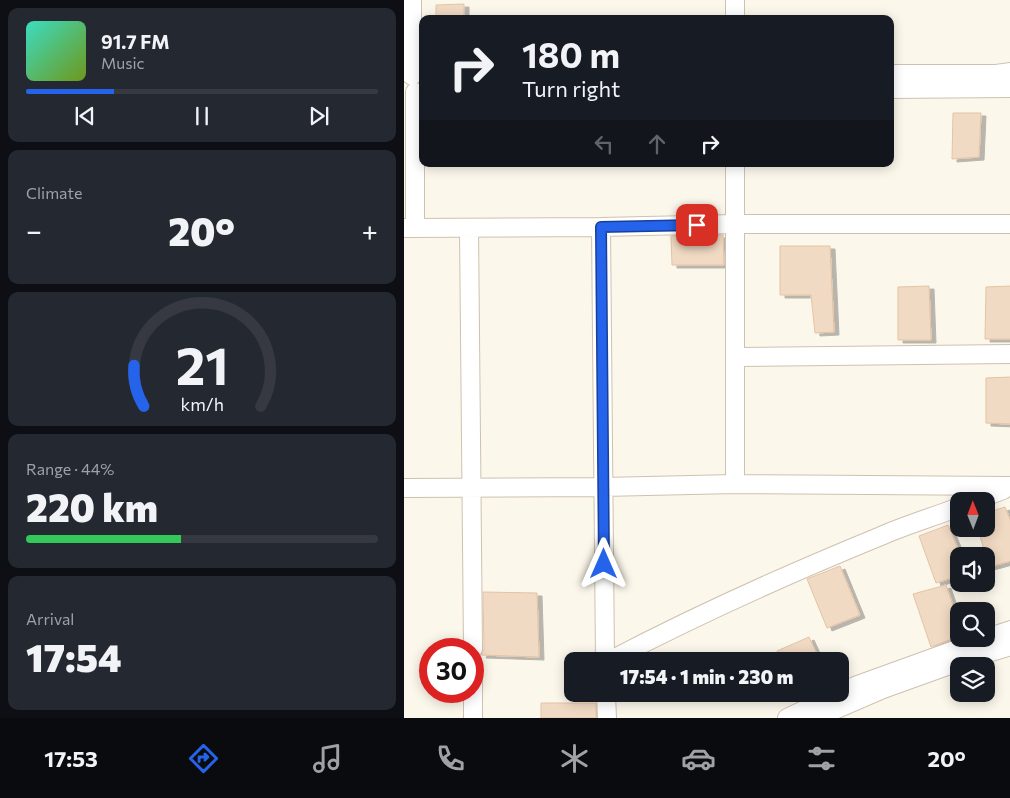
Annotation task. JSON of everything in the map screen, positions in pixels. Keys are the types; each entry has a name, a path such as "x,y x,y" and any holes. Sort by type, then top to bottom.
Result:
{"street":[{"path":"412,0 413,84 410,228 469,229 736,224 1010,224"},
{"path":"735,0 735,15"},
{"path":"894,74 996,74 1010,72"},
{"path":"894,89 1010,88"},
{"path":"735,167 735,484"},
{"path":"601,227 603,487 607,652"},
{"path":"469,229 472,638"},
{"path":"735,356 1010,354"},
{"path":"404,488 735,484 1010,486"},
{"path":"995,492 1010,486"},
{"path":"625,652 735,599 883,535 950,510"},
{"path":"995,635 1010,630"},
{"path":"816,718 882,689 1010,646"},
{"path":"849,689 961,647"},
{"path":"606,702 606,718"},
{"path":"787,718 820,702"},
{"path":"473,703 473,718"}],"building":[{"path":"464,4 464,15 436,15 436,5"},
{"path":"953,113 981,113 979,157 952,159"},
{"path":"723,235 724,265 672,265 671,236"},
{"path":"780,246 830,246 834,332 815,333 811,295 780,295"},
{"path":"929,286 931,340 898,340 898,287"},
{"path":"1011,286 1011,339 985,339 986,287"},
{"path":"1011,377 1011,424 986,423 986,378"},
{"path":"1005,507 1011,522 1011,561 995,565 995,547 983,547 981,538 995,538 995,510"},
{"path":"948,525 950,538 954,538 957,547 950,547 950,579 936,583 919,536"},
{"path":"840,566 860,615 827,628 807,579"},
{"path":"946,585 952,602 950,602 950,640 931,647 913,594"},
{"path":"483,592 537,593 539,657 484,655"},
{"path":"809,637 816,652 778,652"},
{"path":"541,703 596,703 596,718 541,718"}],"route":[{"path":"604,564 601,227 697,225"}]}
